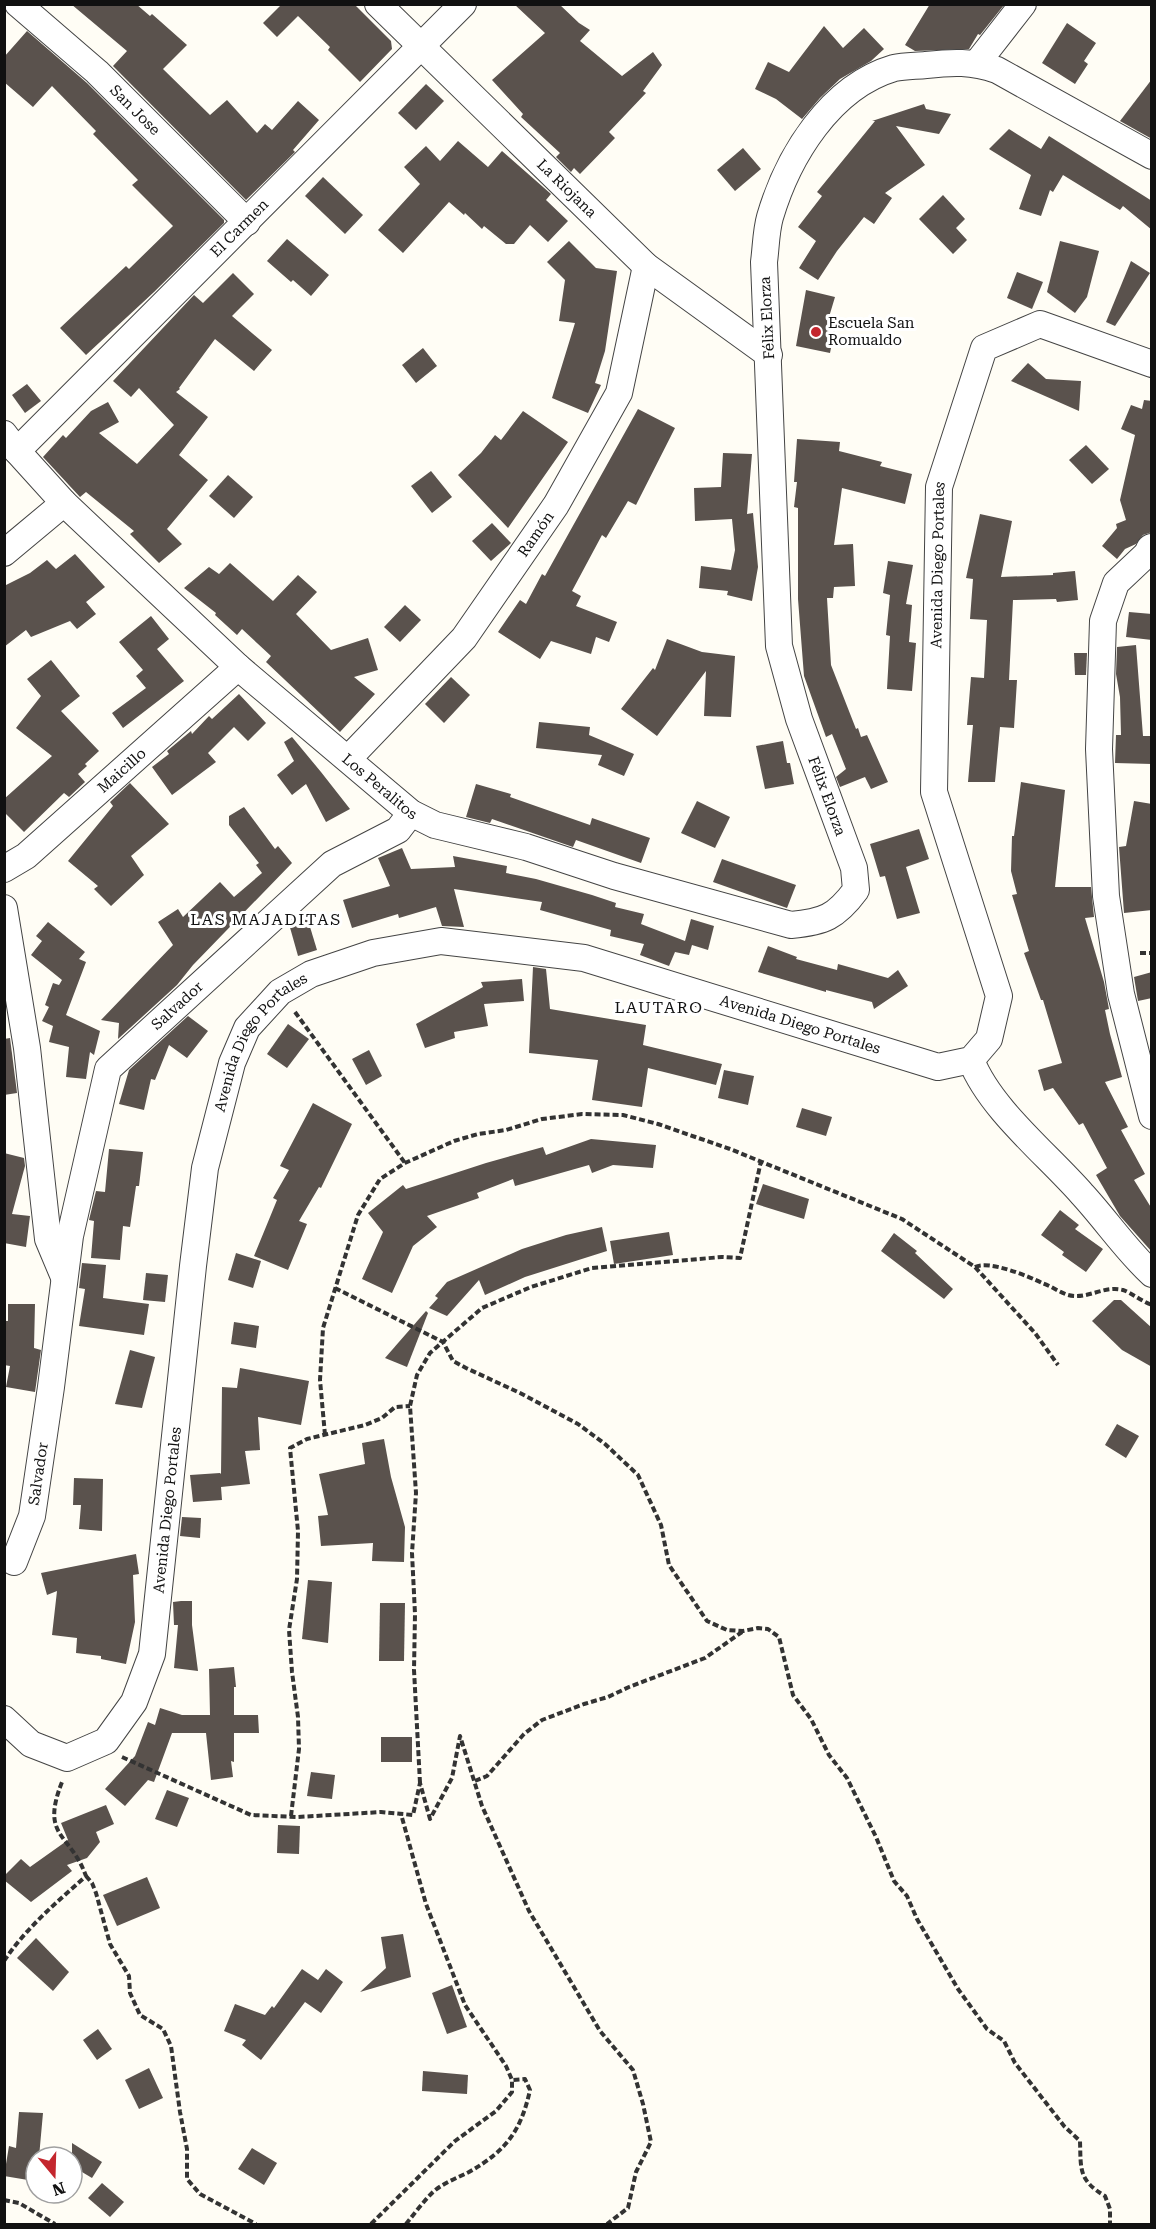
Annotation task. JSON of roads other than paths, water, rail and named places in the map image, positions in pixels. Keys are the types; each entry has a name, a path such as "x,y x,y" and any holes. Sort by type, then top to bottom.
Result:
{"street":[{"name":"San Jose","path":"18,4 97,72 247,222"},
{"name":"La Riojana","path":"378,4 561,180 646,266 769,355"},
{"name":"El Carmen","path":"11,442 247,222 422,48 463,4"},
{"path":"977,63 1023,4"},
{"name":"Félix Elorza","path":"856,890 854,868 799,719 779,646 764,262 770,218 792,161 824,117 855,86 894,68 946,62 977,63 998,70 1152,156"},
{"name":"Ramón","path":"348,759 464,638 556,505 619,393 646,266"},
{"name":"Avenida Diego Portales","path":"4,1719 32,1744 67,1758 106,1741 134,1702 152,1654 205,1168 232,1063 248,1028 280,993 311,974 373,953 441,941 584,958 938,1067 971,1060 989,1040 999,996 934,792 939,487 984,348 1040,324 1152,364"},
{"name":"Los Peralitos","path":"11,442 64,503 238,667 411,813 435,825 526,847 614,876 791,925 816,923 842,908 856,890"},
{"path":"4,553 64,503"},
{"path":"1152,550 1116,583 1103,621 1099,749 1106,896 1121,994 1152,1116"},
{"name":"Maicillo","path":"4,869 27,856 238,667"},
{"name":"Salvador","path":"14,1562 32,1516 70,1236 108,1069 332,864 398,830 411,813"},
{"name":"Salvador","path":"4,909 27,1048 48,1239 64,1278"},
{"path":"971,1060 977,1075 1017,1126 1068,1177 1152,1274"}],"place":[{"name":"Escuela San Romualdo","path":"816,332"}],"district":[{"name":"LAS MAJADITAS","path":"266,919"},
{"name":"LAUTARO","path":"659,1007"}]}
